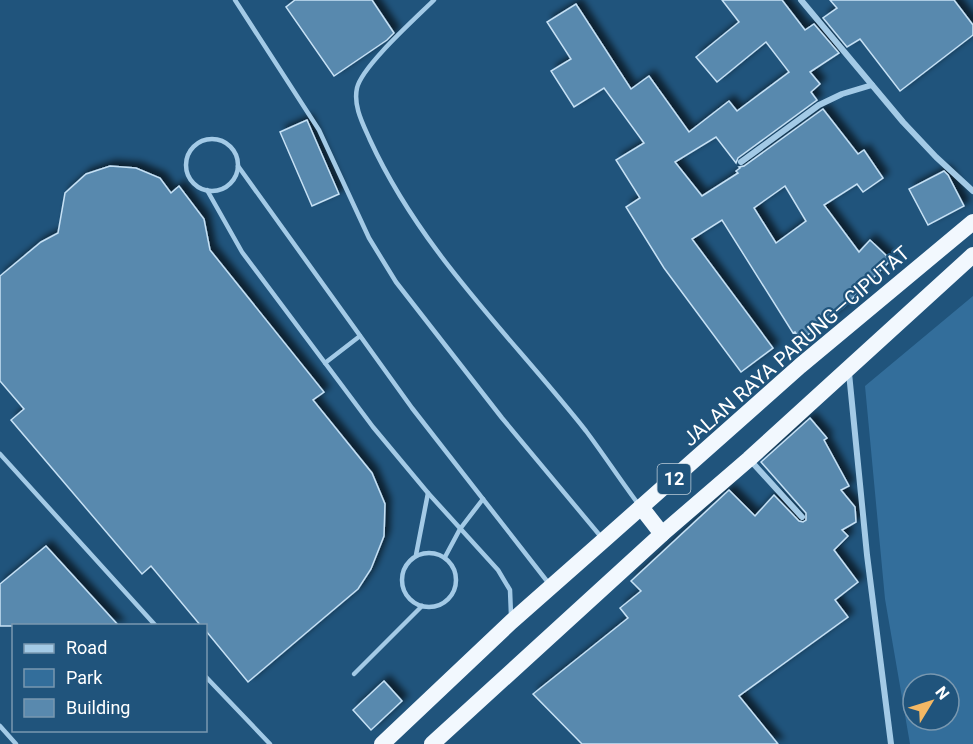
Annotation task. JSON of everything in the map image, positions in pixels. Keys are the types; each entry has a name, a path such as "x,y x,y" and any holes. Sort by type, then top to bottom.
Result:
{"highway":[{"name":"JALAN RAYA PARUNG—CIPUTAT","path":"382,744 511,622 640,507 800,366 973,222"},
{"name":"12","path":"432,744 973,255"},
{"path":"640,507 662,534"}],"street":[{"path":"801,0 936,157 973,191"},
{"path":"741,162 819,105 842,94 872,85"},
{"path":"848,369 867,555 891,744"},
{"path":"749,459 802,517"}],"lane":[{"path":"235,0 319,130 369,238 390,273 502,418 604,540"},
{"path":"434,0 366,70 357,87 356,101 360,117 399,196 417,223 466,289 586,432 640,507"},
{"path":"511,622 510,590 505,580 373,427 242,252 207,190 192,181 186,164 193,148 200,142 217,140 226,143 232,149 238,166 412,408 551,586"},
{"path":"207,190 224,188 231,183 238,166"},
{"path":"325,363 360,336"},
{"path":"0,454 154,624"},
{"path":"416,555 428,493"},
{"path":"445,557 460,529 483,499"},
{"path":"426,552 436,553 445,557 452,564 457,583 448,600 440,605 422,606 407,596 401,578 408,561 416,555 426,552"},
{"path":"354,674 422,606"},
{"path":"207,678 270,744"},
{"path":"0,726 16,744"}],"green space":[{"path":"973,296 973,744 910,744 908,732 961,732 961,672 901,672 901,692 885,599 865,386"}],"building":[{"path":"295,0 372,0 394,33 334,76 286,7"},
{"path":"722,0 782,0 805,30 814,24 839,53 810,72 820,84 811,92 817,100 738,158 736,163 716,137 675,162 702,196 738,173 736,171 739,167 744,166 823,109 858,154 864,150 883,178 863,192 857,184 824,205 859,252 870,240 891,260 845,306 801,340 795,332 793,333 722,220 692,239 773,348 741,372 664,268 626,207 640,198 616,160 644,143 604,88 574,107 551,71 571,59 547,22 576,4 631,89 649,76 689,132 729,101 737,111 789,72 766,42 717,82 696,57 739,22","holes":["785,186 806,221 776,243 754,208"]},
{"path":"830,0 954,0 973,25 973,35 900,91 860,39 847,47 823,18 837,8"},
{"path":"307,120 339,194 312,206 280,132"},
{"path":"110,166 136,168 160,178 171,193 179,186 204,219 210,250 324,392 313,400 372,473 385,504 384,536 371,569 358,589 248,682 207,632 207,624 199,624 151,566 142,574 11,420 24,409 0,381 0,276 41,242 58,233 65,193 86,174"},
{"path":"944,171 964,206 928,225 909,189"},
{"path":"810,418 827,438 824,440 849,486 841,490 855,507 856,522 842,530 848,536 834,550 858,582 835,600 848,617 739,696 778,744 582,744 533,694 628,618 620,608 641,591 631,581 729,490 755,516 774,495 799,521 806,520 806,513 761,462"},
{"path":"46,546 117,624 0,626 0,584"},
{"path":"384,681 402,701 371,730 353,710"}]}
